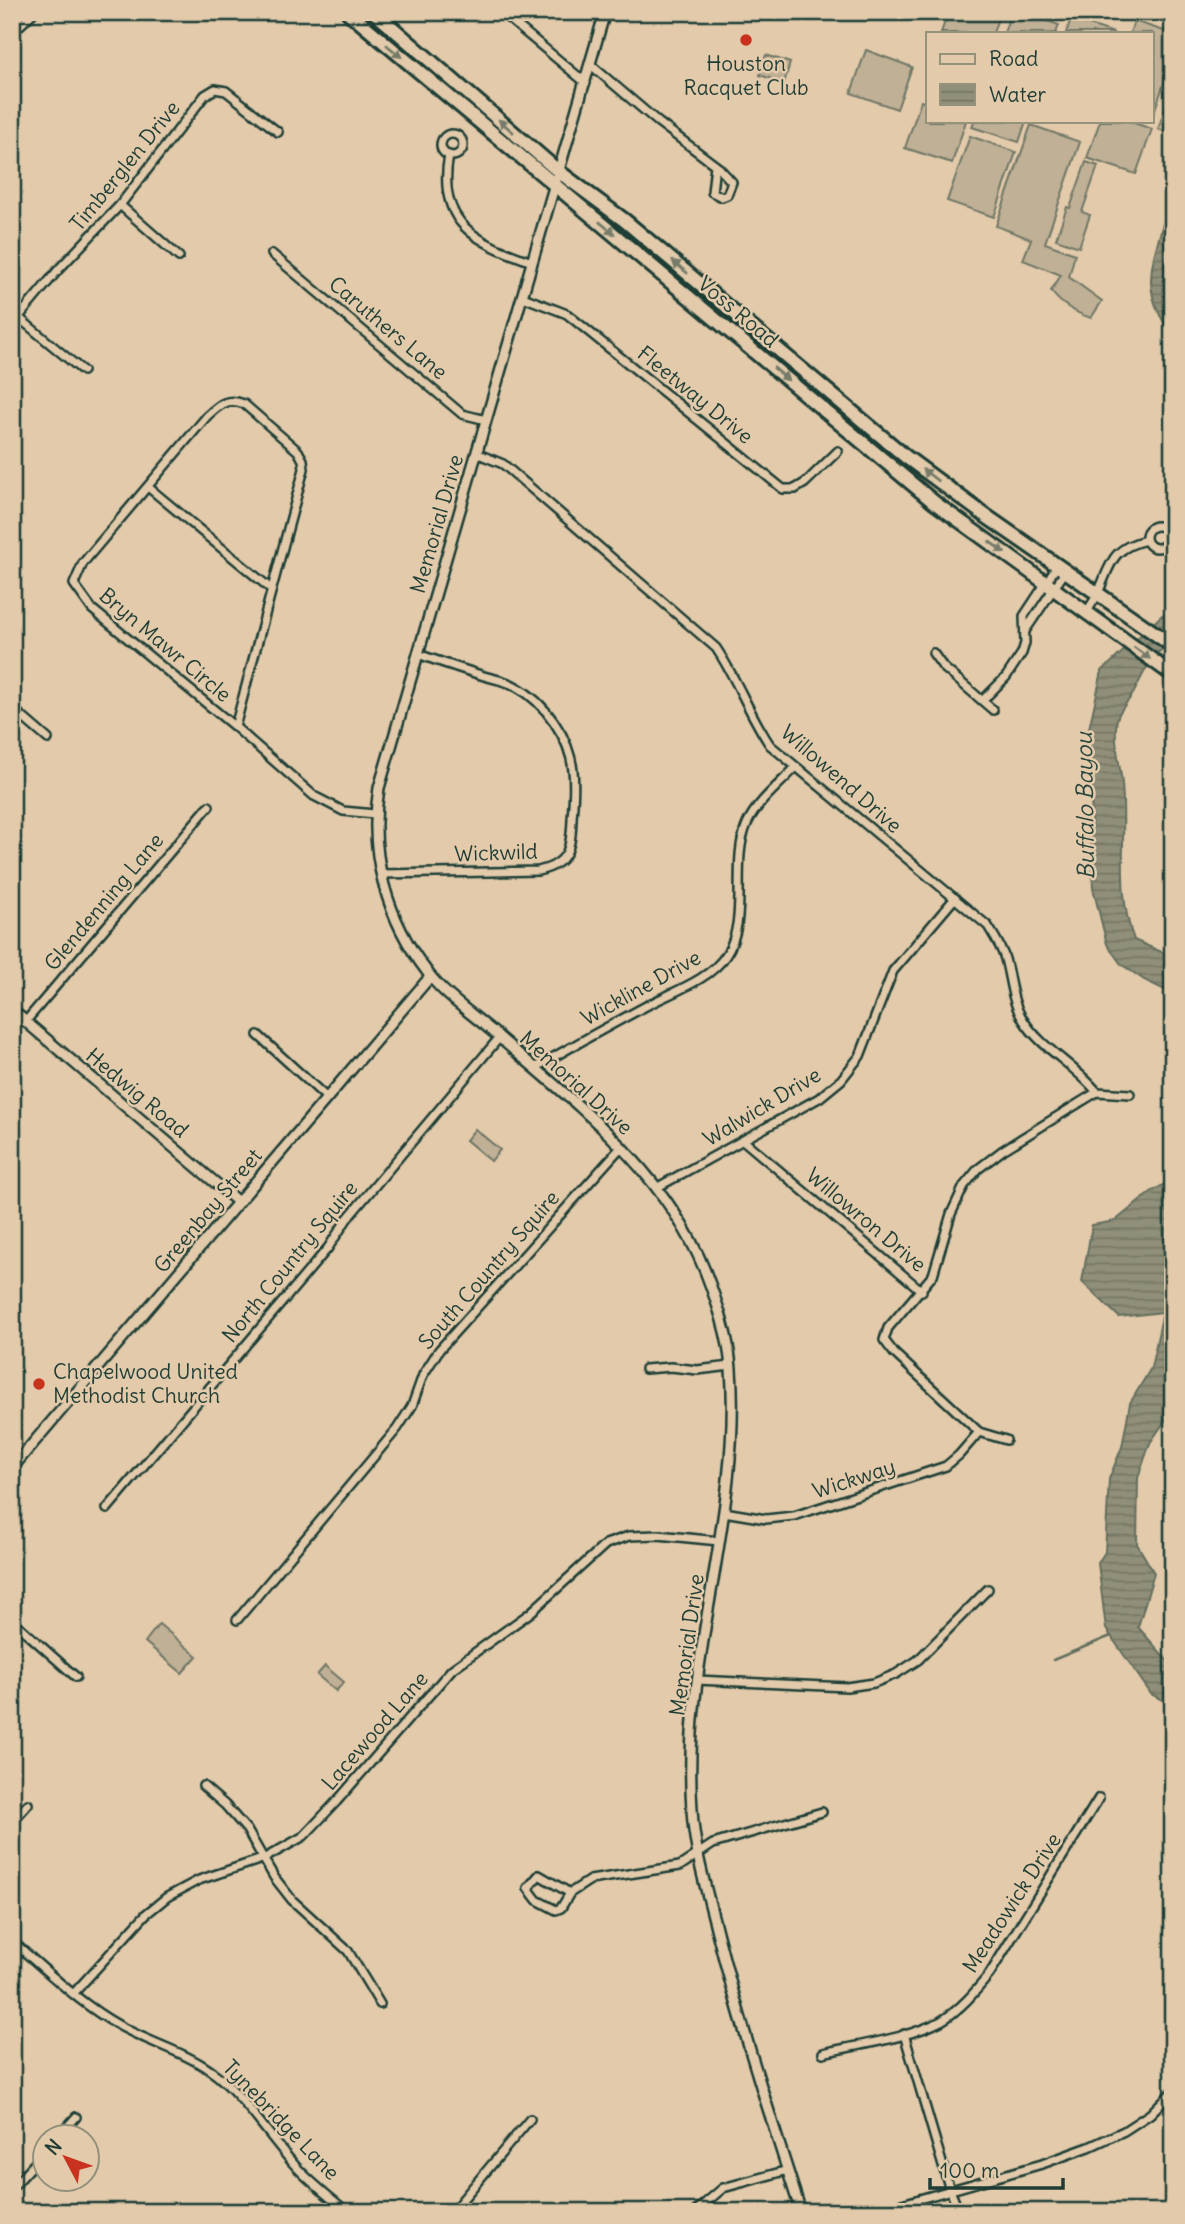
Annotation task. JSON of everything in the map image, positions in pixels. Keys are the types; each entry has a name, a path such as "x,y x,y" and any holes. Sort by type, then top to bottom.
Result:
{"main road":[{"name":"Voss Road","path":"348,12 935,503 1173,675"},
{"name":"Voss Road","path":"373,12 558,171 624,220 741,316 906,457 1173,646"},
{"path":"729,329 741,316"},
{"path":"810,399 822,386"},
{"path":"974,531 986,516"}],"street":[{"path":"12,33 33,12"},
{"path":"501,12 586,83"},
{"name":"Memorial Drive","path":"604,12 586,83 379,788 375,814 381,874 400,930 430,977 622,1146 658,1187 704,1268 717,1304 731,1366 733,1420 724,1512 697,1680 692,1740 691,1808 698,1854 726,1964 801,2212"},
{"path":"591,65 658,122 715,165"},
{"name":"Timberglen Drive","path":"12,325 59,269 120,205 205,95 215,89 226,91 278,132"},
{"path":"449,155 446,188 457,219 482,242 532,262"},
{"path":"120,205 179,257"},
{"name":"Caruthers Lane","path":"272,254 462,414 486,420"},
{"name":"Fleetway Drive","path":"523,297 567,314 783,489 795,489 805,483 838,451"},
{"path":"18,317 83,371"},
{"name":"Bryn Mawr Circle","path":"235,727 304,469 298,451 244,404 235,400 226,401 216,408 83,563 74,584 92,609 314,796 327,804 360,814 375,814"},
{"name":"Willowend Drive","path":"476,453 503,464 716,648 728,665 754,722 770,745 988,926 1005,956 1013,1001 1024,1022 1045,1044 1082,1074 1097,1092"},
{"path":"148,487 271,589"},
{"path":"1086,613 1116,555 1131,543 1146,540"},
{"path":"983,700 1006,677 1022,653 1024,632 1061,569"},
{"path":"933,653 943,667 993,710"},
{"name":"Wickwild","path":"381,874 538,871 561,862 571,841 574,773 565,738 544,710 514,685 418,654"},
{"path":"12,708 48,739"},
{"name":"Wickline Drive","path":"535,1068 705,974 726,956 736,930 746,825 795,768"},
{"name":"Glendenning Lane","path":"26,1021 209,806"},
{"name":"Walwick Drive","path":"658,1187 819,1098 841,1080 860,1056 894,971 955,898"},
{"name":"Greenbay Street","path":"12,1468 430,977"},
{"name":"Hedwig Road","path":"12,1010 238,1202"},
{"path":"258,1035 327,1098"},
{"name":"North Country Squire","path":"107,1509 328,1248 347,1219 499,1038"},
{"path":"922,1291 933,1275 951,1214 964,1186 978,1169 1003,1150 1097,1092 1130,1094"},
{"name":"Willowron Drive","path":"744,1141 922,1291 888,1328 884,1339 894,1353 979,1432 1006,1440"},
{"name":"South Country Squire","path":"237,1619 397,1429 412,1406 423,1375 439,1350 622,1146"},
{"path":"645,1369 671,1367 697,1370 731,1366"},
{"name":"Wickway","path":"724,1512 766,1519 794,1516 946,1466 979,1432"},
{"name":"Lacewood Lane","path":"74,1993 146,1914 167,1897 199,1880 265,1857 304,1836 452,1669 530,1614 606,1544 629,1536 658,1535 719,1541"},
{"path":"697,1680 847,1687 874,1683 896,1674 918,1660 988,1588"},
{"path":"12,1620 76,1677"},
{"path":"203,1786 247,1829 274,1877 292,1900 348,1951 380,2004"},
{"name":"Meadowick Drive","path":"823,2053 904,2034 941,2021 969,1999 989,1975 1099,1798"},
{"path":"12,1822 28,1804"},
{"path":"570,1893 540,1875 528,1888 537,1900 556,1910 561,1908 570,1893 590,1880 680,1866 713,1844 822,1812"},
{"name":"Tynebridge Lane","path":"12,1941 96,2012 122,2028 213,2071 295,2166 347,2212"},
{"path":"904,2034 950,2190 959,2212"},
{"path":"874,2212 1042,2164 1124,2131 1150,2114 1173,2091"},
{"path":"72,2122 76,2117"},
{"path":"452,2212 530,2119"},
{"path":"12,2188 32,2166"},
{"path":"695,2212 723,2188 788,2170"}],"shaded area":[{"path":"948,12 1000,12 993,32 941,32"},
{"path":"1011,12 1022,12 1059,25 1056,32 1004,32"},
{"path":"1071,19 1111,32 1066,32"},
{"path":"1134,21 1173,34 1173,57 1154,112 1154,32 1130,32"},
{"path":"866,50 912,67 897,109 851,93"},
{"path":"766,55 790,63 784,83 760,75"},
{"path":"1173,85 1173,134 1158,129"},
{"path":"921,101 926,103 926,122 966,122 952,163 905,148"},
{"path":"974,122 1026,122 1019,142 972,127"},
{"path":"1100,122 1131,122 1152,129 1136,174 1087,158"},
{"path":"1031,125 1080,142 1045,243 1075,254 1069,277 1102,301 1091,318 1069,307 1051,291 1061,275 1023,260 1031,239 996,226"},
{"path":"970,136 1016,152 994,217 947,201"},
{"path":"1086,162 1098,166 1082,212 1090,215 1079,247 1056,239"},
{"path":"475,1129 500,1150 491,1161 466,1140"},
{"path":"159,1624 197,1656 182,1673 145,1642"},
{"path":"325,1666 344,1682 336,1691 317,1675"}],"water":[{"path":"1173,208 1173,336 1155,304 1151,276 1166,213"},
{"path":"1173,611 1173,642 1158,652 1149,664 1118,716 1116,735 1122,784 1123,882 1128,921 1134,940 1173,957 1173,994 1144,980 1121,964 1107,944 1093,888 1092,759 1088,733 1102,671 1162,615"},
{"path":"1173,1179 1173,1409 1150,1443 1138,1478 1137,1544 1154,1573 1138,1627 1173,1667 1173,1706 1151,1694 1106,1629 1098,1563 1105,1552 1109,1479 1122,1447 1130,1403 1151,1368 1163,1312 1119,1317 1082,1282 1092,1225 1115,1221 1151,1192"}],"waterway":[{"path":"1053,1660 1111,1636"}],"place":[{"name":"Houston Racquet Club","path":"746,40"},
{"name":"Chapelwood United Methodist Church","path":"39,1384"}],"water label":[{"name":"Buffalo Bayou","path":"1085,806"}]}
